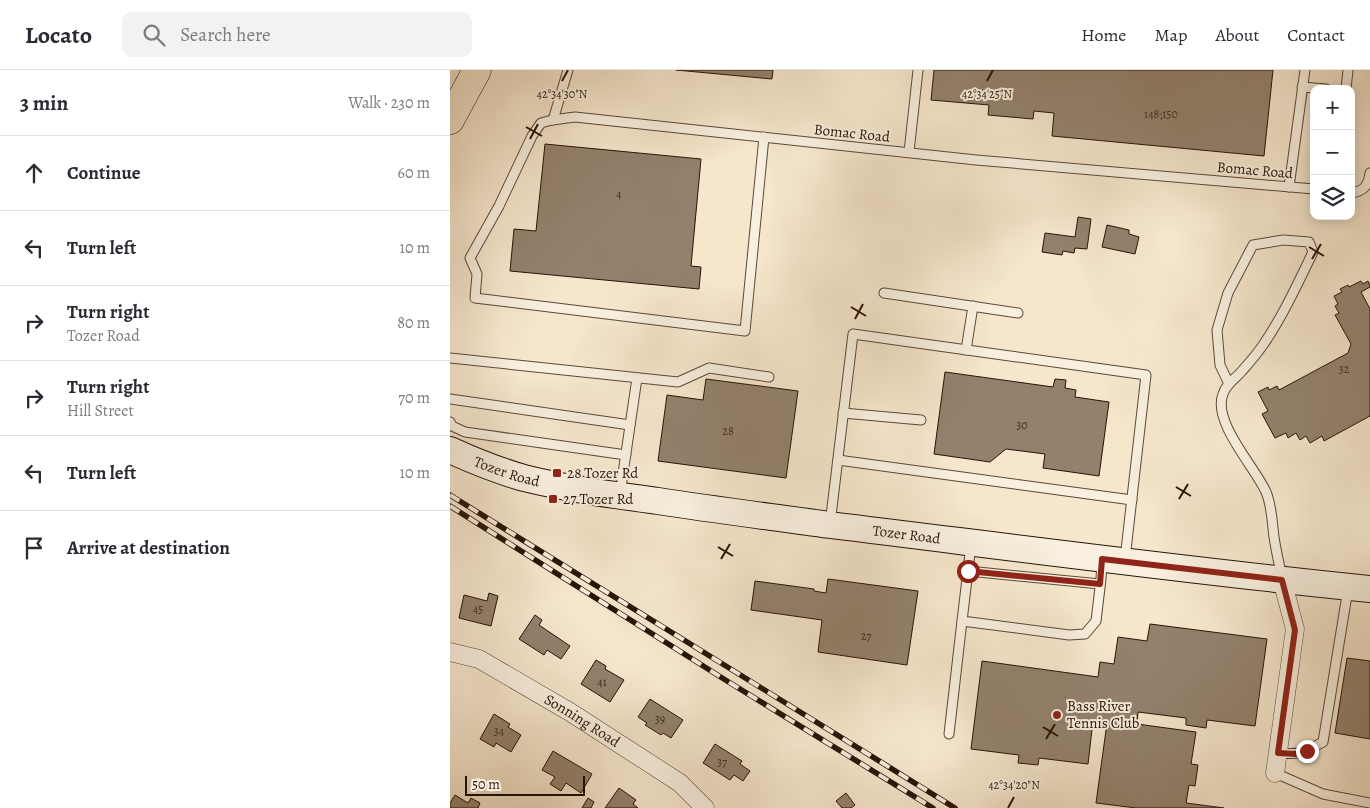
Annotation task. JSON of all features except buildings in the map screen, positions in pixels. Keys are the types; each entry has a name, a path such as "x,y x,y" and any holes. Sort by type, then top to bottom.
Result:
{"highway":[{"path":"450,120 477,70"}],"main road":[{"name":"Tozer Road","path":"450,450 522,478 620,496 971,543 1109,568 1282,580 1359,588"}],"street":[{"path":"1276,773 1295,630 1282,580"},
{"name":"Sonning Road","path":"450,652 479,658 570,712 680,782 705,808"}],"lane":[{"path":"553,120 568,70"},
{"path":"909,152 918,70"},
{"path":"1289,187 1304,70"},
{"path":"1346,85 1348,70"},
{"path":"1302,87 1310,88"},
{"name":"Bomac Road","path":"764,137 745,330 475,298 477,274 470,258 499,206 532,136 541,123 575,117 909,152 976,160 1310,189"},
{"path":"1355,192 1360,191 1368,183 1370,173"},
{"path":"1228,384 1220,365 1217,330 1228,293 1253,244 1283,240 1309,242 1313,252 1283,313 1263,345 1228,384 1222,395 1221,407 1228,430 1267,493 1282,580"},
{"path":"884,293 1018,313"},
{"path":"966,350 973,306"},
{"path":"830,525 853,334 1146,375 1132,500 1109,568 1096,621 1085,634 1069,635 962,621"},
{"path":"450,358 678,382 708,368 769,377"},
{"path":"620,496 637,378"},
{"path":"450,399 630,425"},
{"path":"843,413 920,420"},
{"path":"450,422 452,426 465,432 626,456"},
{"path":"838,460 1132,500"},
{"path":"949,734 971,543"},
{"path":"968,571 1109,568"},
{"path":"1278,753 1296,754 1307,751 1323,742 1359,588"},
{"path":"1276,773 1323,794 1370,804"}],"railway":[{"path":"450,495 955,808"},
{"path":"450,506 727,681 933,808"}],"place":[{"name":"28 Tozer Rd","path":"557,473"},
{"name":"27 Tozer Rd","path":"553,499"},
{"name":"Bass River Tennis Club","path":"1057,715"}],"route":[{"path":"968,571 1100,584 1102,559 1282,580 1295,630 1278,753 1296,754 1307,751"}]}
